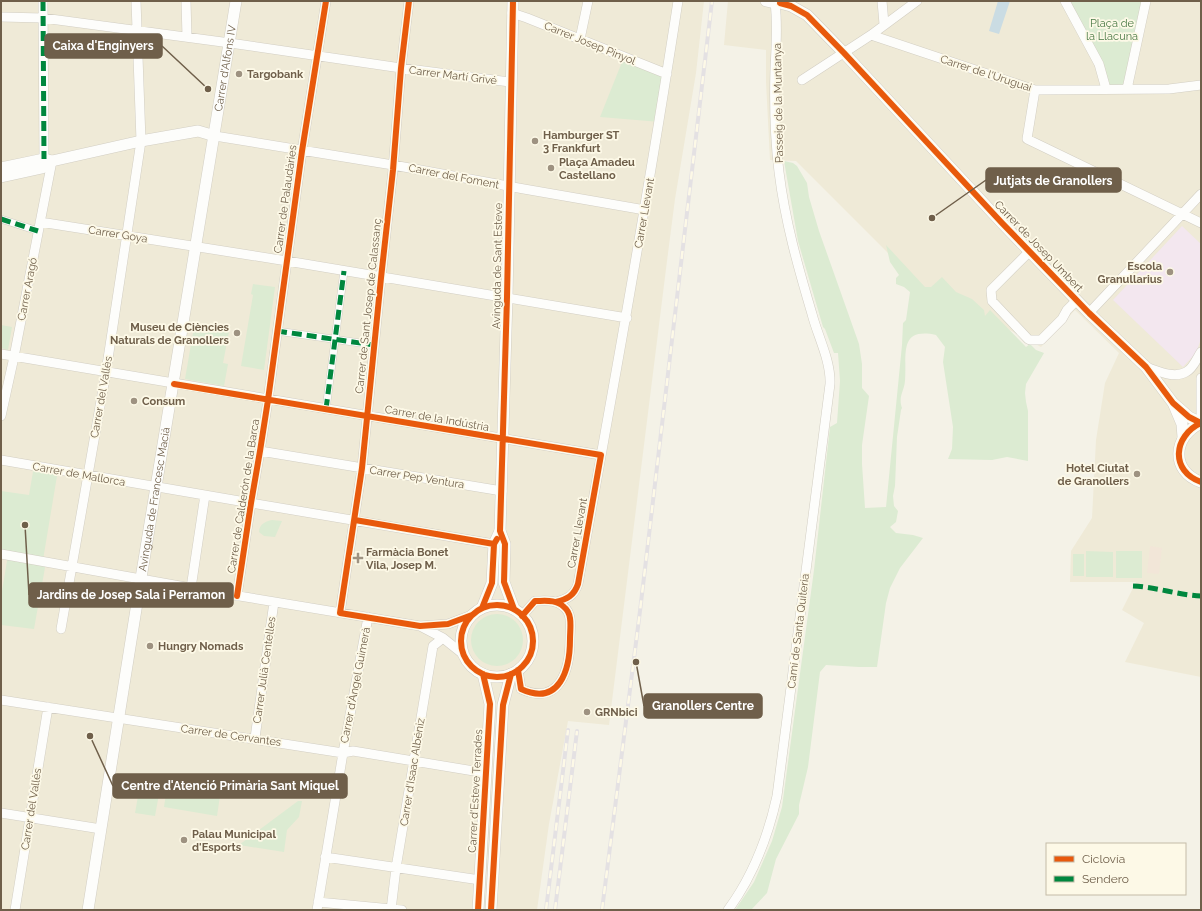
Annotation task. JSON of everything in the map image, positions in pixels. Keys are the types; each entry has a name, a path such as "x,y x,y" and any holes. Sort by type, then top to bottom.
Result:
{"street":[{"name":"Carrer Aragó","path":"1,416 39,227 48,160 43,1"},
{"name":"Carrer del Vallès","path":"61,629 106,372 128,236 141,141 136,1"},
{"path":"186,1 187,37"},
{"name":"Carrer d'Alfons IV","path":"215,136 236,1"},
{"name":"Carrer de Palaudàries","path":"268,400 302,150 326,1"},
{"name":"Carrer de Sant Josep de Calassanç","path":"340,613 355,520 368,416 401,68 409,1"},
{"name":"Avinguda de Sant Esteve","path":"482,608 492,583 494,544 500,532 507,297 512,1"},
{"path":"580,39 588,1"},
{"name":"Carrer Llevant","path":"518,613 535,601 556,602 570,597 576,590 578,584 627,318 678,1"},
{"path":"800,1 807,15"},
{"path":"882,1 884,24"},
{"path":"802,80 871,35 917,1"},
{"path":"1065,1 1100,64 1106,89"},
{"path":"1127,89 1146,1"},
{"path":"776,2 791,6 807,15"},
{"name":"Passeig de la Muntanya","path":"776,2 776,134 779,171 786,215 794,250 821,343"},
{"name":"Carrer Josep Pinyol","path":"512,13 667,74"},
{"name":"Carrer de Josep Umbert","path":"807,15 1029,252 1089,313 1146,367 1173,403"},
{"name":"Carrer Martí Grivé","path":"1,17 43,18 510,82"},
{"name":"Carrer de l'Uruguai","path":"871,35 1036,90 1169,89 1201,85"},
{"path":"1036,90 1027,139 1201,223"},
{"path":"1,168 198,131 215,136"},
{"name":"Carrer del Foment","path":"215,136 393,164 645,210"},
{"name":"Avinguda de Francesc Macià","path":"88,910 141,578 215,136"},
{"path":"1,177 42,168 48,160"},
{"path":"1089,313 1201,194"},
{"path":"1,219 39,227"},
{"name":"Carrer Goya","path":"39,227 128,236 287,261 381,278 507,297 627,318"},
{"name":"Carrer de Josep Umbert","path":"1029,252 991,290 992,301 1028,338 1030,340 1041,340 1062,319 1067,310 1077,300"},
{"path":"326,409 344,271"},
{"path":"277,331 374,345"},
{"name":"Camí de Santa Quiteria","path":"728,910 741,890 762,848 771,820 778,790 830,384 828,366 821,343"},
{"name":"Carrer de Josep Umbert","path":"1146,367 1162,373 1178,375 1186,372 1201,352"},
{"name":"Carrer de la Indústria","path":"1,354 601,455"},
{"path":"1201,378 1201,417"},
{"name":"Carrer de Calderón de la Barca","path":"237,596 250,503 268,400"},
{"path":"1173,403 1189,417 1201,423"},
{"path":"1173,403 1182,424 1183,437"},
{"path":"1201,423 1194,426 1183,437 1180,443 1179,455 1181,466 1188,475 1194,480 1201,482"},
{"name":"Carrer Pep Ventura","path":"260,451 502,491"},
{"name":"Carrer de Mallorca","path":"1,460 494,544"},
{"path":"191,588 205,495"},
{"name":"Avinguda de Sant Esteve","path":"500,532 505,544 504,582 518,613"},
{"path":"1,554 237,596 420,626 448,624 472,615 482,608 503,606 518,613 530,629 532,644 531,652 526,662 514,672 502,677 492,677 474,669 463,654 451,643 420,626"},
{"name":"Carrer Julià Centelles","path":"255,738 274,602"},
{"path":"514,672 522,689 536,695 546,693 554,688 564,676 569,658 571,619 567,609 560,603 556,602"},
{"path":"463,654 461,644 462,633 465,624 472,615"},
{"name":"Carrer d'Àngel Guimerà","path":"318,906 325,857 368,617"},
{"name":"Carrer d'Isaac Albéniz","path":"391,909 396,868 433,646 443,638"},
{"name":"Carrer d'Esteve Terrades","path":"491,910 503,705 514,672"},
{"name":"Carrer d'Esteve Terrades","path":"478,910 490,704 483,674"},
{"name":"Carrer de Cervantes","path":"1,700 119,719 255,738 343,753 353,751 486,773"},
{"name":"Carrer del Vallès","path":"15,910 48,707"},
{"path":"1,813 101,829"},
{"path":"325,857 480,880"},
{"path":"318,906 402,910"}],"shaded area":[{"path":"1,1 704,1 696,73 675,199 609,725 568,721 549,824 537,910 1,910"},
{"path":"728,1 1201,1 1201,677 1125,662 1144,623 1122,610 1136,582 1070,582 1071,551 1092,518 1096,440 1105,383 1119,353 1075,310 1041,347 969,308 927,292 796,161 770,160 766,50 724,45"},
{"path":"998,1 1010,1 999,34 989,31"},
{"name":"Escola Granullarius","path":"1182,226 1201,244 1201,339 1196,353 1183,367 1113,300"},
{"path":"1150,546 1162,548 1159,574 1147,573"}],"green space":[{"name":"Plaça de la Llacuna","path":"1065,1 1146,1 1127,89 1106,89"},
{"path":"624,57 667,74 660,122 600,117"},
{"path":"784,161 793,163 797,166 807,183 809,197 819,231 859,344 862,364 862,388 869,396 862,445 865,508 886,507 903,323 906,320 910,292 904,287 896,284 896,278 899,275 890,262 886,245 925,287 931,287 942,277 956,292 972,299 984,310 985,316 990,310 1026,347 1030,344 1036,350 1044,353 1026,384 1025,393 1028,411 1028,461 1007,457 992,460 948,459 952,449 953,427 943,362 945,347 936,335 915,335 910,339 907,345 905,381 901,397 902,408 897,437 895,486 893,496 894,506 898,511 896,522 890,527 896,533 923,538 900,568 890,588 886,603 877,667 826,665 820,672 808,767 799,805 799,814 776,859 767,893 751,910 735,910 754,882 772,841 782,807 814,570 830,427 837,423 840,381 838,353 834,353 823,327 798,241"},
{"path":"253,284 275,287 264,370 241,366 253,295 251,294"},
{"path":"1,325 12,327 8,350 1,348"},
{"path":"194,327 229,332 223,363 228,364 224,386 185,379"},
{"path":"34,466 58,470 43,560 46,562 34,629 1,625 1,597 8,555 1,554 1,491 29,495"},
{"path":"272,520 282,521 275,537 264,536 259,532 260,527 265,522"},
{"path":"1086,551 1113,552 1113,577 1086,577"},
{"path":"1116,551 1142,551 1142,578 1116,578"},
{"path":"1073,554 1084,554 1084,576 1073,576"},
{"path":"492,614 502,614 511,618 519,626 523,635 523,645 519,654 511,662 502,666 492,666 483,662 475,654 471,645 471,635 475,626 483,618"},
{"path":"142,774 162,778 155,816 135,813"},
{"path":"168,780 221,789 217,816 164,807"},
{"path":"298,801 302,801 299,817 287,830 284,852 239,845"}],"railway":[{"path":"602,910 640,611 712,1"},
{"path":"546,910 568,730"},
{"path":"555,910 577,731"}],"marked path":[{"path":"43,1 44,159"},
{"path":"1,219 38,231"},
{"path":"326,409 344,271"},
{"path":"277,331 374,345"},
{"path":"1133,586 1201,596"}],"cycle path":[{"path":"237,596 268,400 302,151 326,1"},
{"path":"409,1 401,68 393,170 362,468 340,613 420,626 448,624 472,615"},
{"path":"513,1 507,297 500,531 505,544 504,582 514,609"},
{"path":"780,3 791,6 807,15 1002,223 1089,313 1146,367 1173,403 1189,417 1201,423"},
{"path":"174,384 601,455 578,584 570,596 564,600 556,602"},
{"path":"1201,423 1185,436 1179,453 1180,462 1184,470 1191,477 1201,482"},
{"path":"355,520 494,544"},
{"path":"482,608 492,583 494,544 497,539"},
{"path":"518,670 521,689 534,693 545,693 554,689 560,682 565,673 569,650 570,617 567,610 561,604 550,601 535,601 522,616"},
{"path":"497,605 517,611 527,621 533,641 527,661 517,671 497,677 477,671 467,661 461,641 467,621 477,611 497,605"},
{"path":"478,910 490,704 483,674"},
{"path":"491,910 503,705 511,674"}],"place":[{"name":"Targobank","path":"239,74"},
{"name":"Caixa d'Enginyers","path":"208,89"},
{"name":"Hamburger ST 3 Frankfurt","path":"535,141"},
{"name":"Plaça Amadeu Castellano","path":"551,168"},
{"name":"Jutjats de Granollers","path":"932,218"},
{"name":"Escola Granullarius","path":"1170,272"},
{"name":"Museu de Ciències Naturals de Granollers","path":"237,333"},
{"name":"Consum","path":"134,401"},
{"name":"Hotel Ciutat de Granollers","path":"1137,474"},
{"name":"Jardins de Josep Sala i Perramon","path":"25,525"},
{"name":"Farmàcia Bonet Vila, Josep M.","path":"358,558"},
{"name":"Hungry Nomads","path":"150,646"},
{"name":"Granollers Centre","path":"636,662"},
{"name":"GRNbici","path":"587,712"},
{"name":"Centre d'Atenció Primària Sant Miquel","path":"90,736"},
{"name":"Palau Municipal d'Esports","path":"184,840"}]}
